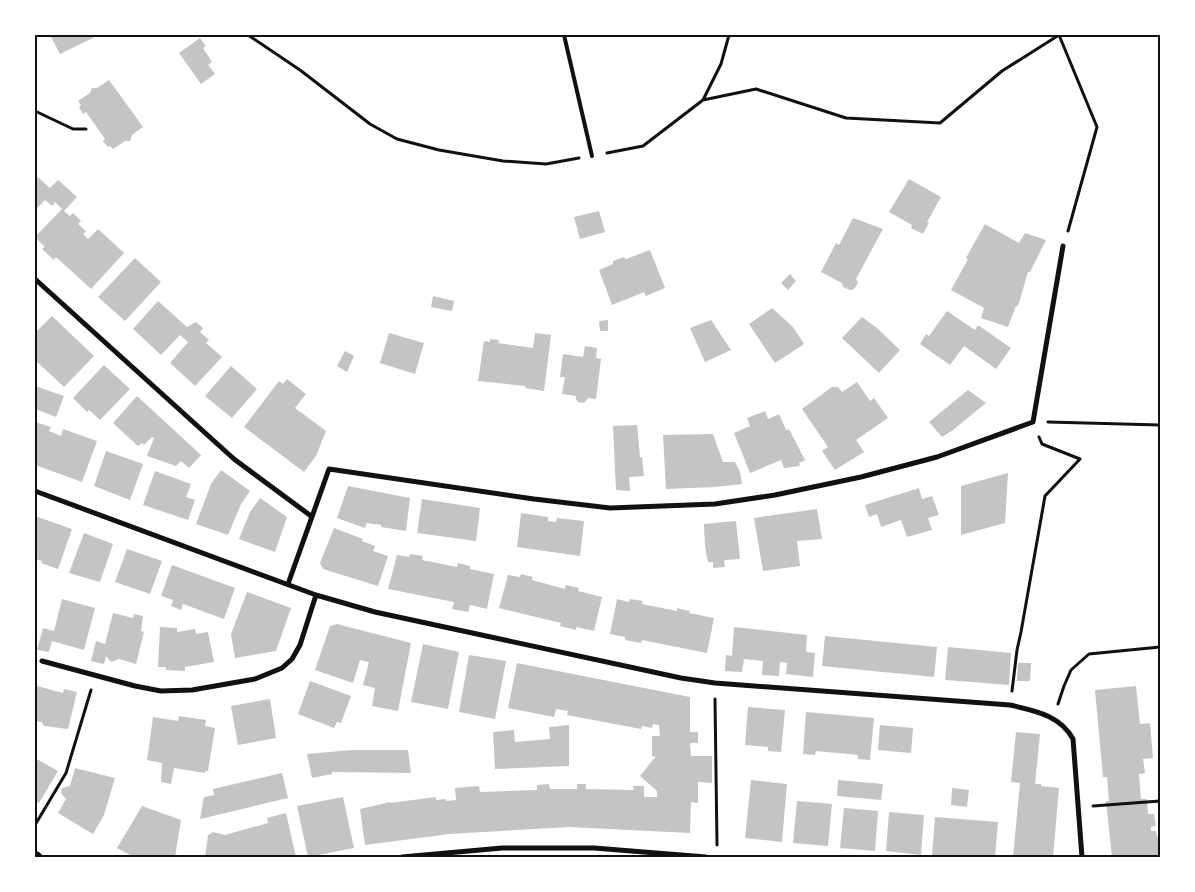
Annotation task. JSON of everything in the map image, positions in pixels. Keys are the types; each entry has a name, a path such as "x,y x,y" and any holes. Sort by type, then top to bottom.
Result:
{"street":[{"path":"288,584 328,469 610,508 715,504 775,495 861,477 937,457 1033,422 1063,246"},
{"path":"35,279 234,459 311,516"},
{"path":"35,491 316,595 375,612 681,678 715,683 1010,706 1041,712 1054,718 1068,730 1073,739 1082,857"},
{"path":"42,661 95,676 161,691 192,690 255,679 282,668 292,659 300,645 316,595"},
{"path":"402,857 502,848 594,848 706,857"}],"lane":[{"path":"564,35 592,156"}],"path":[{"path":"248,35 300,70 370,124 396,139 439,150 503,161 546,164 642,146 703,100 756,89 846,118 940,123 1002,71 1059,35 1097,127 1063,246"},
{"path":"703,100 721,64 729,35"},
{"path":"35,111 73,129 86,129"},
{"path":"1010,706 1017,650 1045,496 1080,459 1042,444 1033,422 1160,425"},
{"path":"1064,686 1072,670 1089,654 1160,647"},
{"path":"35,825 66,773 95,676"},
{"path":"715,683 716,847"},
{"path":"1078,808 1160,801"}],"building":[{"path":"50,35 94,35 95,37 60,54"},
{"path":"200,38 206,46 203,48 212,62 208,65 215,74 201,84 179,53"},
{"path":"109,80 143,127 132,135 130,141 125,141 113,149 110,146 108,147 103,141 105,139 86,112 83,114 78,101 90,93 92,88 97,88"},
{"path":"35,175 50,188 58,180 77,197 64,211 70,216 73,213 81,221 78,224 86,231 83,234 88,239 98,229 124,253 91,289 56,257 54,260 42,249 45,247 35,237 62,209 55,202 52,206 45,200 35,210"},
{"path":"909,179 941,197 927,222 929,223 923,234 911,228 912,225 889,212"},
{"path":"599,211 605,232 580,239 574,217"},
{"path":"853,218 883,229 856,279 858,283 854,289 850,290 843,287 842,283 821,272 836,243 839,245"},
{"path":"985,224 1019,243 1025,233 1046,240 1030,272 1028,272 1018,306 1016,306 1008,327 981,318 984,308 951,290"},
{"path":"650,250 665,288 646,296 644,292 612,305 599,270 613,264 613,261 624,257 626,259"},
{"path":"135,258 161,282 125,321 98,297"},
{"path":"790,274 796,281 788,290 781,283"},
{"path":"433,296 454,301 452,311 431,307"},
{"path":"158,301 187,327 196,322 203,328 200,332 209,340 206,343 222,357 195,386 170,363 188,342 180,335 161,355 133,329"},
{"path":"772,308 793,327 804,344 775,363 749,324"},
{"path":"947,311 975,330 978,325 1011,348 996,369 964,346 950,365 920,344 926,334 929,336"},
{"path":"52,316 94,356 64,387 35,360 35,333"},
{"path":"862,317 877,328 900,350 879,373 842,338"},
{"path":"608,320 608,331 600,331 599,321"},
{"path":"711,320 731,350 705,362 690,328"},
{"path":"389,333 424,343 415,374 380,363"},
{"path":"535,333 551,335 544,391 525,388 526,386 478,381 484,341 490,342 490,339 499,340 498,343 533,348"},
{"path":"585,346 597,348 596,358 601,359 596,399 588,398 584,403 578,402 576,396 562,394 565,377 560,377 563,354 583,357"},
{"path":"345,351 354,356 347,372 337,366"},
{"path":"104,365 130,389 100,420 89,410 87,412 73,398"},
{"path":"231,366 257,389 232,418 205,396"},
{"path":"287,379 306,394 295,408 326,431 316,456 304,472 244,427 279,381 283,384"},
{"path":"857,382 870,401 874,398 888,418 856,440 864,452 835,470 822,451 828,447 802,409 832,387 838,387 842,392"},
{"path":"35,386 64,396 56,417 35,409"},
{"path":"968,390 986,403 942,437 929,422"},
{"path":"137,396 201,455 189,468 181,461 176,466 147,456 154,438 152,437 144,445 142,443 138,446 113,423"},
{"path":"765,411 768,419 779,414 786,430 789,429 805,460 799,463 800,466 784,468 781,460 750,473 734,433 750,426 747,418"},
{"path":"35,422 51,427 49,431 61,436 63,429 97,441 82,482 35,465"},
{"path":"637,425 644,476 629,477 630,491 616,490 613,426"},
{"path":"713,434 723,462 735,462 740,472 742,484 666,489 663,435"},
{"path":"106,451 143,464 130,500 94,486"},
{"path":"221,470 250,491 241,504 228,535 196,524 211,484"},
{"path":"155,471 191,484 186,497 195,500 188,520 143,505"},
{"path":"1008,473 1005,523 961,535 961,486"},
{"path":"348,486 410,498 406,531 367,523 365,528 337,518"},
{"path":"919,488 922,499 932,496 939,515 928,518 932,530 907,537 901,520 881,527 877,514 869,517 865,505"},
{"path":"260,498 287,517 275,552 239,539 250,512"},
{"path":"422,499 480,508 476,541 417,533"},
{"path":"817,509 822,539 797,541 800,566 763,571 754,518"},
{"path":"521,513 548,517 548,521 556,522 557,518 584,521 580,556 517,547"},
{"path":"35,516 72,529 58,569 35,559"},
{"path":"736,521 740,559 724,560 725,567 713,568 713,562 708,562 704,524"},
{"path":"334,528 363,539 362,541 375,546 373,551 388,556 378,586 323,569 320,563"},
{"path":"84,533 113,544 100,582 69,573"},
{"path":"127,549 162,561 150,594 115,582"},
{"path":"410,554 423,556 422,560 457,567 458,563 470,566 470,569 494,574 487,609 470,605 468,612 452,609 454,602 388,589 397,555 409,557"},
{"path":"172,565 235,588 224,619 183,604 181,610 171,606 173,600 161,596"},
{"path":"521,574 533,577 532,580 565,589 566,585 579,588 578,591 602,597 594,631 576,627 576,630 560,626 561,623 499,608 508,575 520,577"},
{"path":"247,592 291,608 276,651 235,658 231,634"},
{"path":"62,599 95,608 84,650 52,641 49,652 37,650 43,628 54,631"},
{"path":"617,599 629,602 630,599 643,601 642,604 677,611 677,608 690,611 689,613 714,618 707,653 642,640 641,643 625,640 625,637 610,634"},
{"path":"113,613 133,618 134,614 143,616 141,631 144,632 136,664 119,659 111,662 106,656 104,664 91,661 96,641 105,644"},
{"path":"337,624 411,643 398,711 372,706 375,688 363,685 369,662 360,660 353,683 315,670 330,626"},
{"path":"160,627 177,628 177,632 195,629 196,634 208,632 214,662 185,667 185,671 166,670 166,667 158,667"},
{"path":"734,627 807,635 806,652 815,653 813,677 786,674 787,663 780,662 779,676 762,675 763,661 744,659 742,672 725,671 726,655 732,656"},
{"path":"825,636 937,647 934,677 822,666"},
{"path":"423,644 459,652 448,709 411,702"},
{"path":"948,647 1011,653 1009,685 945,680"},
{"path":"469,655 506,661 495,719 459,712"},
{"path":"517,663 690,697 690,732 698,732 698,743 690,743 691,756 712,756 712,783 698,782 698,803 691,802 690,833 569,827 449,834 365,845 360,809 390,802 436,797 436,800 456,800 455,788 479,786 480,792 537,790 537,785 549,784 550,789 577,789 577,784 586,784 586,789 634,790 633,786 644,786 644,797 657,797 657,791 640,776 656,756 652,757 652,736 660,736 659,725 653,724 652,728 642,726 641,729 567,715 568,711 556,709 554,717 508,708"},
{"path":"1018,663 1031,663 1030,681 1017,681"},
{"path":"310,681 351,696 341,723 337,722 334,728 298,714"},
{"path":"1136,686 1140,724 1150,723 1153,758 1143,759 1145,773 1139,774 1141,799 1147,799 1148,814 1154,814 1156,826 1151,827 1151,831 1156,831 1157,836 1160,836 1160,857 1112,857 1106,801 1109,801 1107,777 1103,777 1095,690"},
{"path":"35,687 63,693 64,689 77,692 68,729 44,726 42,722 35,721"},
{"path":"270,699 276,738 238,745 231,706"},
{"path":"748,707 785,710 781,752 768,751 768,747 745,745"},
{"path":"806,712 874,718 870,760 858,759 858,755 816,751 815,755 803,754"},
{"path":"179,716 206,720 205,726 215,728 208,771 205,771 205,773 174,768 171,784 161,782 162,763 147,760 153,717 178,721"},
{"path":"569,725 569,766 495,769 493,732 514,730 515,742 550,739 549,727"},
{"path":"880,725 913,728 911,753 878,750"},
{"path":"1016,732 1040,734 1035,784 1059,788 1053,857 1013,857 1020,783 1011,782"},
{"path":"351,750 408,750 411,773 332,772 332,774 312,778 307,754"},
{"path":"35,758 58,771 39,803 35,801"},
{"path":"75,768 115,778 104,815 93,834 58,813 66,799 61,793 62,788 70,786"},
{"path":"282,773 288,798 200,819 204,797 214,795 213,789"},
{"path":"751,780 787,784 782,842 745,838"},
{"path":"838,780 883,784 881,800 837,796"},
{"path":"952,788 969,790 967,807 951,805"},
{"path":"343,797 354,848 308,857 297,806"},
{"path":"797,801 832,804 828,846 793,843"},
{"path":"142,806 181,820 175,857 134,857 117,848"},
{"path":"844,808 878,811 875,851 840,848"},
{"path":"889,812 924,815 921,855 886,851"},
{"path":"286,813 296,857 205,857 208,835 213,832 225,835 268,823 267,818"},
{"path":"935,817 998,822 995,857 932,856"}]}
